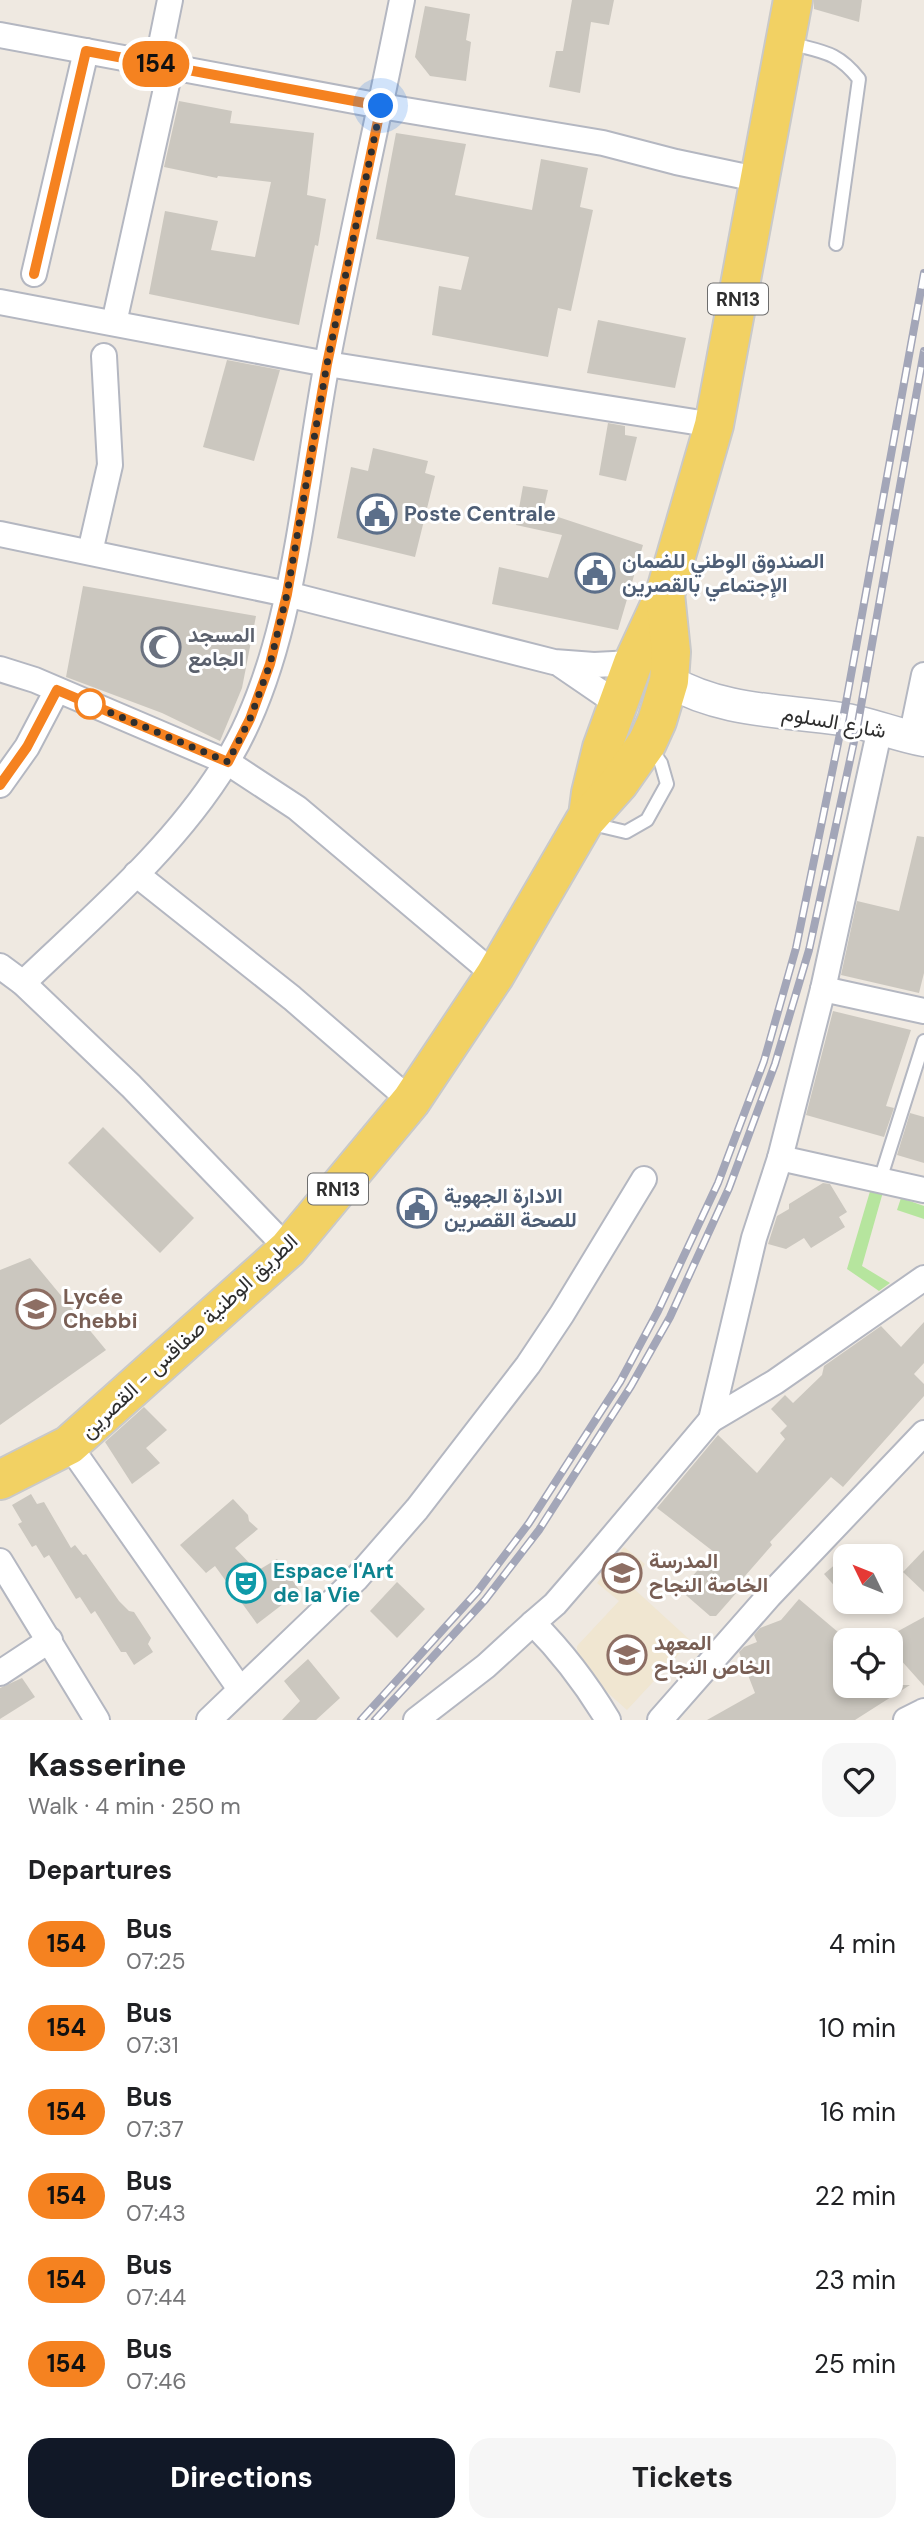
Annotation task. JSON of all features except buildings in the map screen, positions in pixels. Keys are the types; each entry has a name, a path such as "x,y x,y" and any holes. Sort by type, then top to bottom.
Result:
{"main road":[{"name":"الطريق الوطنية صفاقس - القصرين","path":"586,819 595,771 633,663 665,594 714,425 793,0"},
{"name":"الطريق الوطنية صفاقس - القصرين","path":"0,1480 69,1446 288,1249 411,1101 495,975 586,819 619,783 652,732 668,681 671,652 665,594"},
{"path":"633,663 653,669 668,681"},
{"path":"618,704 636,716 652,732"}],"street":[{"path":"114,323 164,65 170,0"},
{"path":"23,983 136,874 204,797 228,762 250,719 270,664 287,594 327,364 402,0"},
{"path":"0,35 381,106 603,143 761,180"},
{"path":"34,274 86,51"},
{"path":"0,302 327,364 714,425"},
{"path":"90,552 110,465 104,356"},
{"path":"0,534 287,594 554,662 594,665 633,663"},
{"path":"554,662 587,681 618,704"},
{"path":"0,669 228,762 297,808 495,975"},
{"path":"918,739 924,675"},
{"name":"شارع السلوم","path":"668,681 696,695 744,708 843,719 918,739"},
{"path":"0,785 27,747 57,690"},
{"name":"شارع السلوم","path":"652,732 691,714 744,708"},
{"path":"711,1420 754,1238 780,1158 823,989 880,728"},
{"path":"136,874 292,998 411,1101"},
{"path":"0,966 23,983 131,1086 288,1249"},
{"path":"823,989 924,1011"},
{"path":"780,1158 924,1190"},
{"path":"209,1720 356,1578 417,1509 479,1432 562,1314 644,1179"},
{"path":"416,1720 486,1666 555,1604 711,1420 775,1382 924,1278"},
{"path":"660,1720 769,1596 924,1433"},
{"path":"69,1446 240,1689"},
{"path":"0,1561 97,1720"},
{"path":"533,1623 555,1645 608,1720"},
{"path":"0,1673 50,1640"},
{"path":"906,1720 924,1711"}],"lane":[{"path":"786,43 825,52 846,62 859,79 836,244"},
{"path":"880,1180 924,1041"}],"shaded area":[{"name":"المعهد الخاص النجاح","path":"624,1547 645,1564 632,1587 691,1641 627,1710 577,1665 577,1646 619,1601 597,1583"}],"green space":[{"path":"871,1188 883,1192 862,1266 890,1283 879,1291 847,1269"},
{"path":"901,1198 924,1206 924,1219 897,1210"}],"railway":[{"path":"361,1720 477,1592 529,1523 620,1382 658,1311 718,1183 764,1061 796,948 843,719 924,273"},
{"path":"375,1720 485,1600 539,1530 631,1386 670,1317 729,1188 775,1064 809,950 858,723 924,351"}],"bus line":[{"name":"154","path":"0,785 27,747 57,690 228,762 250,719 270,664 287,594 327,364 381,106 86,51 34,274"}],"place":[{"name":"Poste Centrale","path":"377,514"},
{"name":"الصندوق الوطني للضمان الإجتماعي بالقصرين","path":"595,573"},
{"name":"المسجد الجامع","path":"161,647"},
{"name":"الادارة الجهوية للصحة القصرين","path":"417,1208"},
{"name":"Lycée Chebbi","path":"36,1309"},
{"name":"المدرسة الخاصة النجاح","path":"622,1573"},
{"name":"Espace l'Art de la Vie","path":"246,1583"},
{"name":"المعهد الخاص النجاح","path":"627,1655"}],"route":[{"path":"90,704 83,701 228,762 250,719 270,664 287,594 327,364 381,106"}]}
